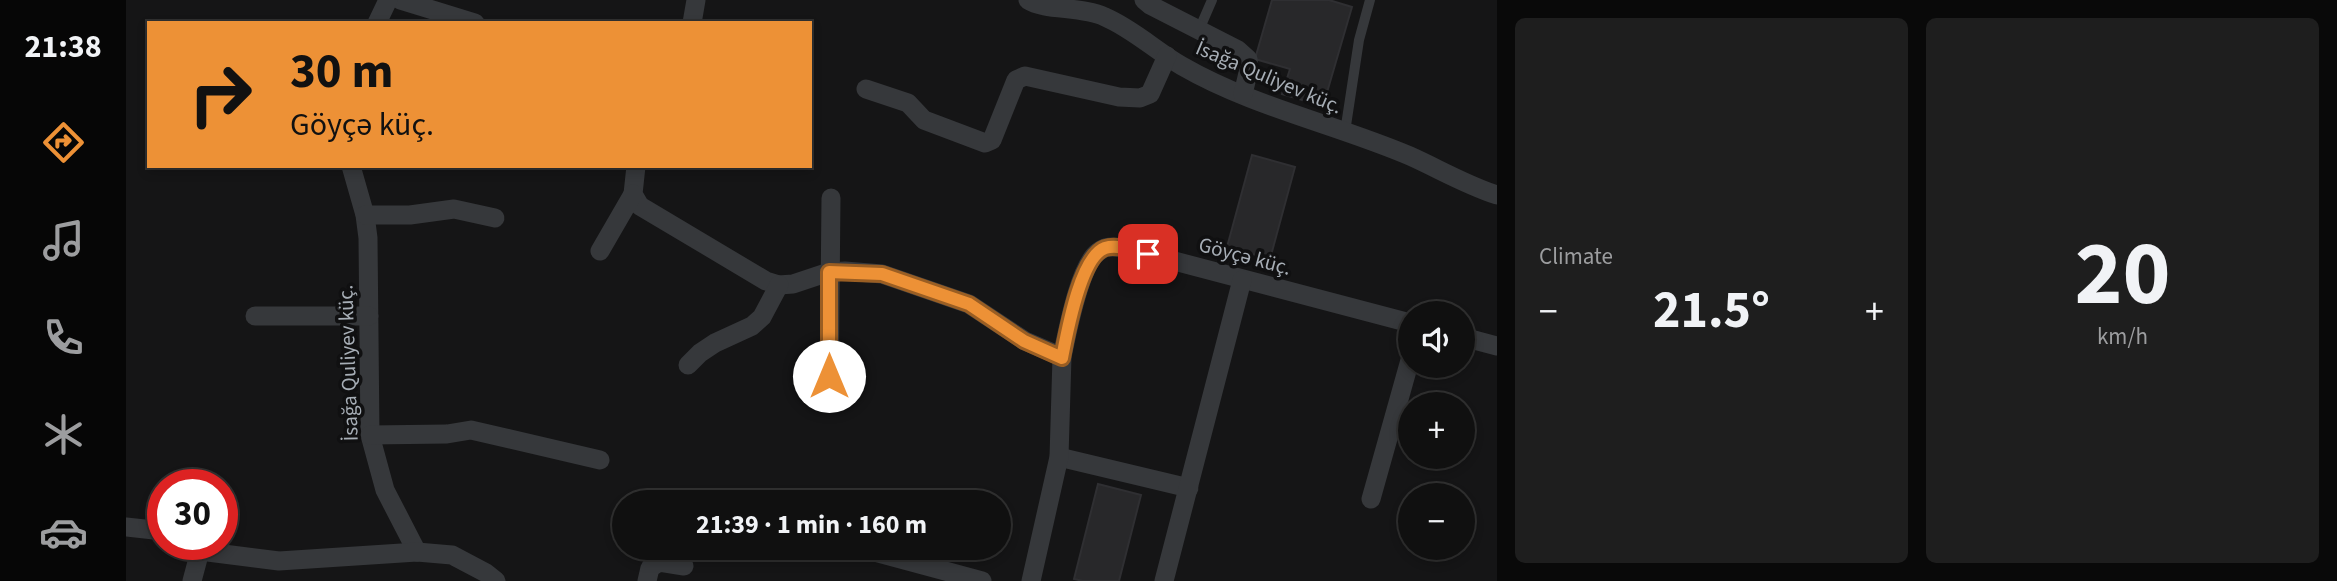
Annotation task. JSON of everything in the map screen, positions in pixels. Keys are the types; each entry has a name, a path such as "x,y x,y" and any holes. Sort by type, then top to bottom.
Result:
{"street":[{"path":"378,21 388,0"},
{"path":"400,0 468,21"},
{"path":"692,21 696,0"},
{"name":"İsağa Quliyev küç.","path":"1028,0 1046,6 1079,9 1105,17 1182,66 1243,94 1409,156 1472,187 1497,195"},
{"path":"1144,0 1238,50 1248,59 1249,69 1243,94"},
{"path":"866,89 908,103 924,120 985,144 992,140 1016,80 1025,76 1119,97 1140,98 1150,93 1167,56"},
{"name":"İsağa Quliyev küç.","path":"352,168 365,215 368,238 370,435 385,490 417,552"},
{"path":"600,251 633,194 636,168"},
{"path":"633,194 640,206 766,281 779,285 793,284 829,272 882,274 969,304 1024,341 1062,358 1059,457 1031,581"},
{"path":"829,402 831,198"},
{"path":"365,215 410,215 454,209 495,218"},
{"name":"Göyçə küç.","path":"1062,358 1073,309 1085,274 1098,251 1108,247 1125,248 1398,320"},
{"path":"1164,581 1242,279"},
{"path":"688,365 715,343 752,326 762,317 779,285"},
{"path":"255,316 369,316"},
{"path":"1475,340 1497,346"},
{"path":"1371,499 1405,378"},
{"path":"370,435 447,434 471,430 600,460"},
{"path":"1059,457 1189,488"},
{"path":"126,527 147,529"},
{"path":"238,555 279,561 417,552 452,555 496,581"},
{"path":"192,581 194,560"},
{"path":"904,560 982,581"},
{"path":"647,581 650,568 659,562 684,566"}],"lane":[{"path":"1199,30 1212,0"},
{"path":"1345,133 1359,40 1370,0"}],"building":[{"path":"1272,0 1329,0 1352,7 1323,106 1282,94 1290,69 1255,59"},
{"path":"1252,155 1295,167 1270,259 1227,247"},
{"path":"1098,484 1141,495 1119,581 1074,579"}],"route":[{"path":"829,376 829,272 882,274 969,304 1024,341 1062,358 1080,287 1090,262 1098,251 1108,247 1125,248 1148,254"}]}
